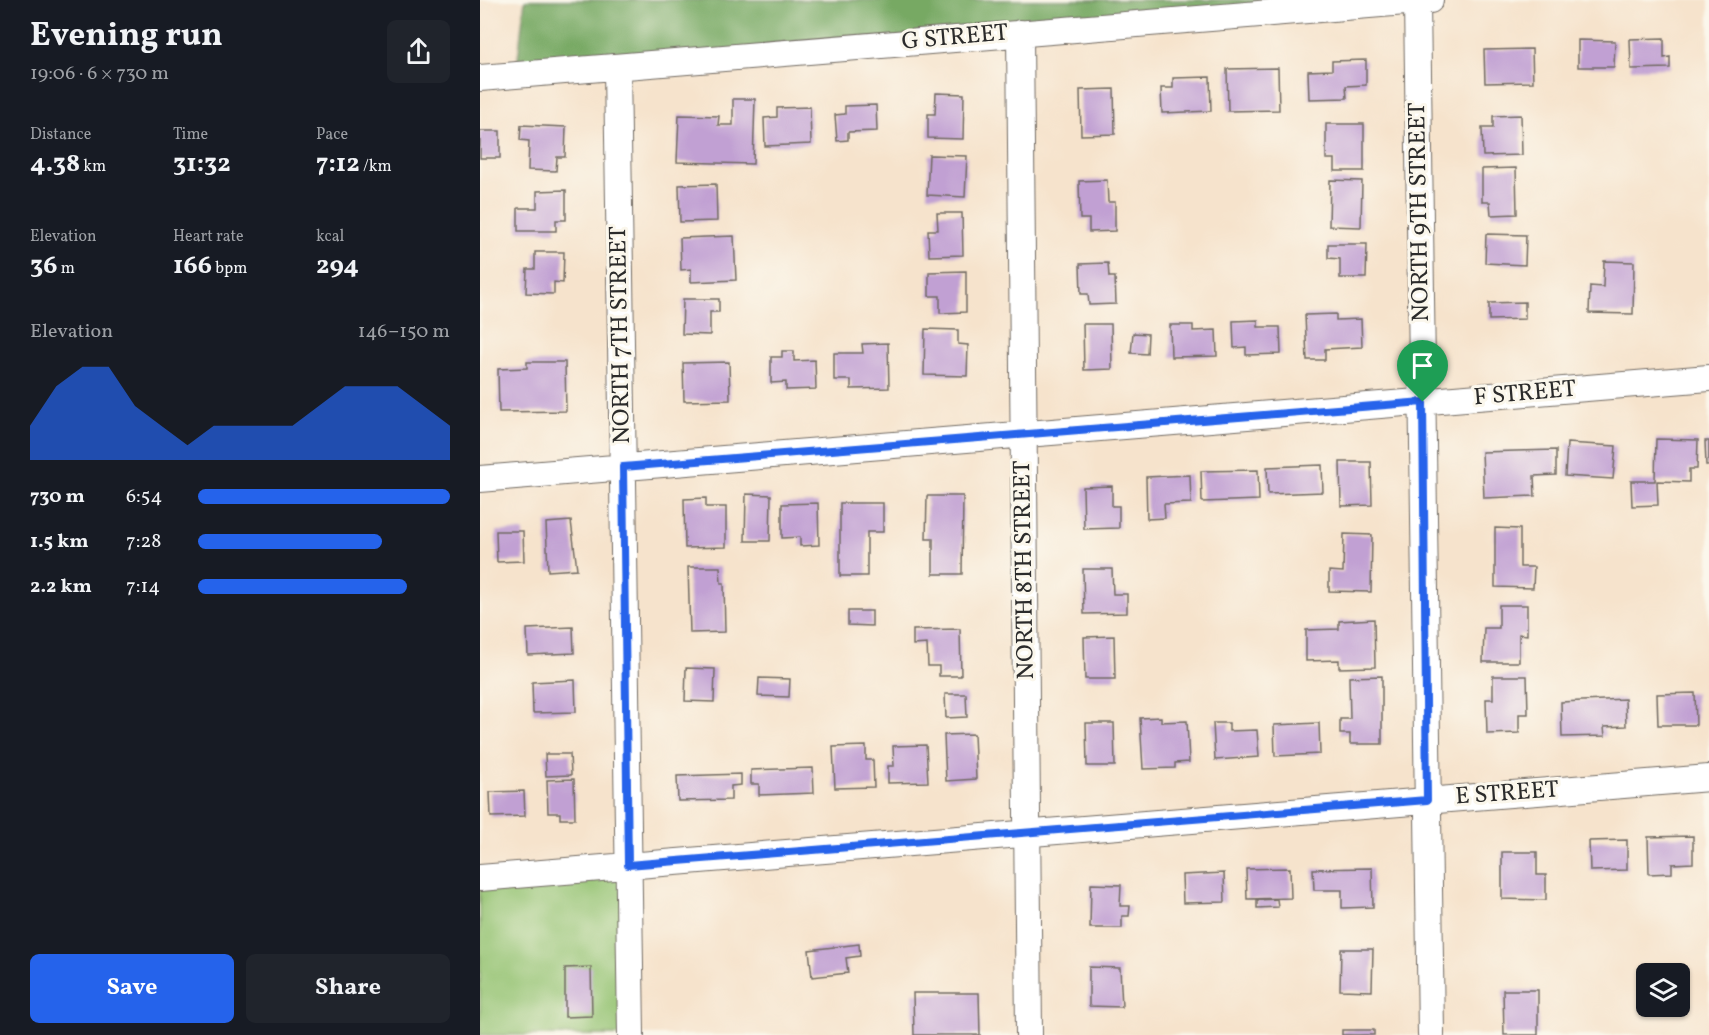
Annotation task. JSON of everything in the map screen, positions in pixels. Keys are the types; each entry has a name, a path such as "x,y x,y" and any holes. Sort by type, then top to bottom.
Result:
{"street":[{"name":"G STREET","path":"480,78 1423,0"},
{"name":"NORTH 9TH STREET","path":"1423,0 1423,402 1431,1035"},
{"name":"NORTH 8TH STREET","path":"1020,33 1029,1035"},
{"name":"NORTH 7TH STREET","path":"617,67 631,1035"},
{"name":"F STREET","path":"480,479 1709,378"},
{"name":"E STREET","path":"480,878 1709,778"}],"green space":[{"path":"525,0 1435,0 516,75"},
{"path":"628,870 631,1035 480,1035 480,884"}],"building":[{"path":"1664,38 1664,58 1670,57 1670,68 1631,69 1630,39"},
{"path":"1578,40 1615,41 1614,67 1578,67"},
{"path":"1532,49 1533,82 1485,83 1484,50"},
{"path":"1366,60 1366,85 1346,86 1347,98 1309,99 1308,71 1332,70 1332,61"},
{"path":"1278,68 1279,110 1228,111 1227,69"},
{"path":"1210,77 1211,111 1162,113 1161,88 1173,88 1173,78"},
{"path":"1114,89 1115,134 1081,135 1080,90"},
{"path":"936,93 964,94 963,139 928,138 928,114 935,114"},
{"path":"733,99 755,99 753,164 677,162 679,115 719,116 718,125 733,125"},
{"path":"876,105 877,131 848,132 848,140 837,141 835,115 845,114 845,106"},
{"path":"810,107 811,144 765,146 764,118 777,117 777,108"},
{"path":"1521,115 1522,155 1483,156 1482,128 1493,128 1493,116"},
{"path":"1326,124 1364,124 1364,171 1335,171 1335,159 1326,159"},
{"path":"521,125 566,127 565,157 557,157 556,171 528,170 529,141 520,140"},
{"path":"480,131 500,131 500,158 480,158"},
{"path":"929,155 967,156 965,197 927,195"},
{"path":"1516,168 1517,214 1491,215 1490,202 1482,202 1482,169"},
{"path":"1107,180 1108,202 1115,202 1115,231 1089,232 1089,219 1080,219 1079,181"},
{"path":"1330,180 1362,181 1361,227 1329,226"},
{"path":"716,184 717,221 680,222 679,185"},
{"path":"566,190 566,220 556,220 556,231 518,231 518,208 537,208 537,191"},
{"path":"937,213 962,213 963,255 929,256 928,230 938,230"},
{"path":"1486,234 1526,235 1525,265 1485,263"},
{"path":"734,236 736,280 691,282 691,269 681,270 680,238"},
{"path":"1328,244 1367,244 1366,278 1340,278 1340,259 1328,258"},
{"path":"535,252 564,252 563,283 554,282 554,294 526,293 527,269 535,269"},
{"path":"1604,261 1634,262 1633,314 1589,313 1590,286 1603,287"},
{"path":"1108,263 1109,277 1115,277 1116,304 1089,305 1088,294 1081,294 1080,264"},
{"path":"966,271 966,312 940,313 940,296 929,296 929,272"},
{"path":"683,299 719,299 719,312 710,312 710,335 682,334"},
{"path":"1525,302 1525,319 1489,320 1489,303"},
{"path":"1336,314 1336,320 1361,319 1362,347 1325,349 1325,360 1307,360 1305,315"},
{"path":"1258,320 1258,327 1280,327 1281,354 1246,355 1246,347 1234,348 1233,321"},
{"path":"1083,324 1111,324 1112,369 1084,370"},
{"path":"1170,325 1193,325 1193,331 1216,330 1217,356 1171,357"},
{"path":"925,329 958,330 958,344 968,345 967,376 924,375"},
{"path":"1133,333 1148,334 1147,354 1131,353"},
{"path":"888,343 889,388 851,389 851,380 834,380 834,353 863,353 862,344"},
{"path":"782,351 794,351 794,361 815,360 816,389 786,390 786,382 771,383 771,357 782,357"},
{"path":"527,362 565,362 566,411 499,412 498,369 527,368"},
{"path":"729,362 730,400 684,401 683,363"},
{"path":"1656,439 1698,440 1697,469 1689,469 1689,482 1657,481 1658,505 1632,506 1631,481 1655,481"},
{"path":"1705,441 1709,441 1709,465 1706,465"},
{"path":"1567,443 1616,446 1613,479 1565,476"},
{"path":"1556,450 1556,475 1534,476 1535,496 1484,498 1482,452"},
{"path":"1340,462 1371,462 1372,505 1341,506"},
{"path":"1322,465 1323,492 1268,494 1267,467"},
{"path":"1258,470 1259,500 1202,502 1201,471"},
{"path":"1190,475 1191,503 1164,504 1165,518 1147,519 1146,477"},
{"path":"1112,486 1112,506 1119,506 1119,528 1084,529 1083,487"},
{"path":"746,494 771,495 770,541 745,541"},
{"path":"927,496 963,496 962,574 933,574 933,539 926,539"},
{"path":"706,498 706,507 726,507 726,547 685,548 684,499"},
{"path":"818,503 819,545 800,546 800,537 782,538 782,504"},
{"path":"840,503 883,503 883,532 867,532 867,576 840,576"},
{"path":"571,521 577,569 548,571 546,523"},
{"path":"1495,528 1520,529 1520,567 1534,567 1533,588 1495,587"},
{"path":"496,531 523,531 524,561 497,562"},
{"path":"1344,534 1372,535 1371,592 1329,591 1329,571 1343,572"},
{"path":"688,567 720,567 721,583 724,583 725,632 690,633"},
{"path":"1083,569 1112,569 1113,594 1127,594 1127,613 1084,614"},
{"path":"1499,605 1527,605 1527,635 1519,634 1519,662 1483,662 1484,628 1499,628"},
{"path":"848,611 872,611 872,626 848,625"},
{"path":"1374,619 1375,667 1339,668 1339,660 1306,661 1306,630 1339,629 1339,621"},
{"path":"573,627 574,653 528,655 527,629"},
{"path":"960,629 961,676 939,676 939,666 928,666 927,644 913,645 913,630"},
{"path":"1114,636 1115,679 1085,679 1084,637"},
{"path":"686,668 715,669 714,702 685,701"},
{"path":"1382,676 1382,744 1350,744 1350,734 1340,734 1340,719 1350,719 1349,677"},
{"path":"1493,676 1527,676 1528,714 1519,714 1519,733 1487,734 1486,699 1493,699"},
{"path":"759,678 790,679 789,697 758,696"},
{"path":"575,680 576,712 533,713 532,682"},
{"path":"1695,693 1696,725 1658,725 1657,694"},
{"path":"945,694 966,694 967,717 946,718"},
{"path":"1625,699 1626,726 1604,727 1605,736 1562,737 1561,702"},
{"path":"1161,717 1161,722 1187,721 1189,762 1175,763 1175,768 1143,769 1140,718"},
{"path":"1086,723 1114,723 1115,766 1087,766"},
{"path":"1213,723 1229,723 1229,731 1257,730 1259,757 1215,760"},
{"path":"1319,723 1320,754 1275,756 1274,725"},
{"path":"974,734 976,779 946,781 944,735"},
{"path":"926,745 928,782 888,783 888,766 894,766 893,746"},
{"path":"866,746 866,760 873,760 874,787 835,788 833,747"},
{"path":"545,754 570,754 571,775 546,776"},
{"path":"813,768 814,793 759,795 759,784 751,784 751,770"},
{"path":"741,774 741,785 731,786 731,800 678,801 677,776"},
{"path":"574,779 575,819 560,819 560,813 548,813 547,780"},
{"path":"524,791 525,816 491,817 490,792"},
{"path":"1693,836 1693,863 1672,864 1672,873 1649,874 1648,837"},
{"path":"1627,840 1627,870 1590,871 1589,841"},
{"path":"1502,852 1537,852 1537,875 1546,875 1546,900 1502,899"},
{"path":"1290,868 1291,898 1247,899 1246,869"},
{"path":"1372,868 1373,907 1342,908 1342,890 1314,890 1313,869"},
{"path":"1224,873 1225,902 1183,903 1182,875"},
{"path":"1091,884 1121,885 1120,906 1130,906 1129,916 1122,916 1122,928 1090,928"},
{"path":"1277,899 1278,907 1257,908 1257,900"},
{"path":"859,944 860,956 846,958 848,973 812,977 809,950"},
{"path":"1341,949 1373,949 1372,991 1340,990"},
{"path":"591,967 592,1016 565,1017 565,968"},
{"path":"1089,967 1120,968 1122,1007 1089,1006"},
{"path":"1503,990 1538,990 1538,1035 1504,1035"},
{"path":"913,993 979,993 980,1035 914,1035"},
{"path":"1342,1030 1374,1030 1374,1035 1342,1035"}],"route":[{"path":"1423,402 1427,800 628,865 623,467 1423,402"}]}
